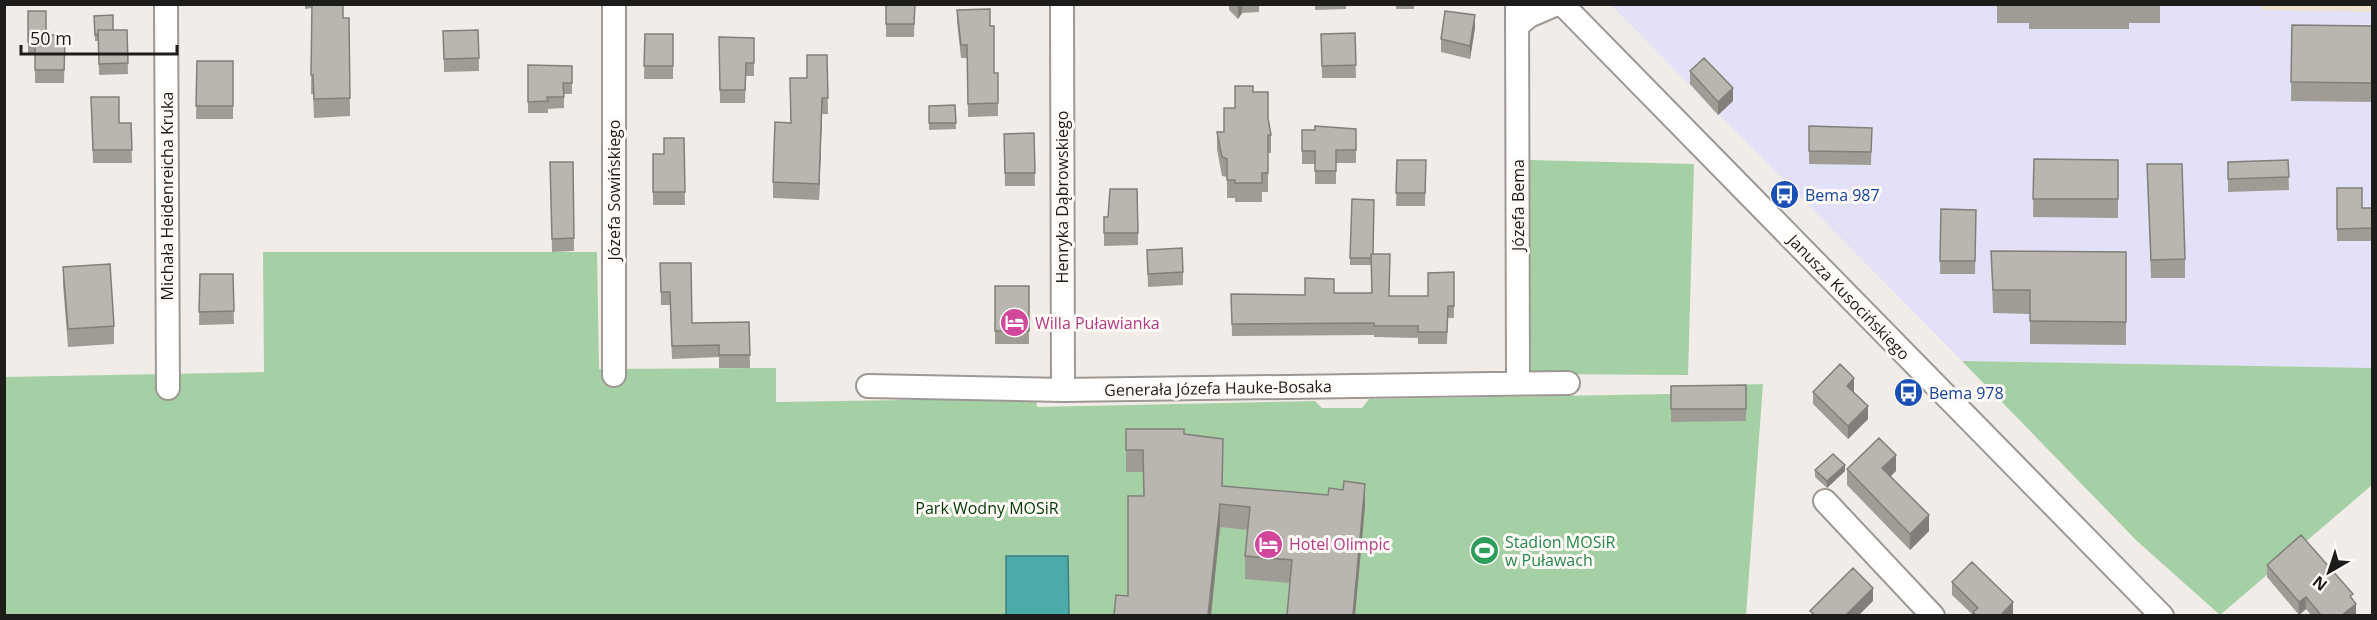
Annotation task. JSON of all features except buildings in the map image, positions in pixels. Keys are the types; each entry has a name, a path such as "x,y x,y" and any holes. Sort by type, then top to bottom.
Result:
{"street":[{"name":"Michała Heidenreicha Kruka","path":"166,4 168,388"},
{"name":"Józefa Sowińskiego","path":"614,4 614,375"},
{"name":"Henryka Dąbrowskiego","path":"1062,4 1063,390"},
{"name":"Józefa Bema","path":"1518,383 1517,15 1529,16 1557,4"},
{"name":"Janusza Kusocińskiego","path":"1562,4 2162,615"},
{"name":"Generała Józefa Hauke-Bosaka","path":"868,386 1063,390 1568,383"},
{"path":"1825,501 1926,613"}],"shaded area":[{"path":"2261,4 2262,10 2372,12 2372,368 1962,361 1611,5"},
{"path":"2261,5 2372,5 2372,12 2261,10"}],"green space":[{"path":"1529,160 1694,164 1688,375 1531,374"},
{"name":"Park Wodny MOSiR","path":"263,252 597,252 599,369 776,368 776,402 1036,398 1037,407 1315,401 1322,408 1362,408 1369,399 1671,394 1671,399 1733,397 1733,385 1763,384 1746,615 5,616 4,377 264,372"},
{"path":"1962,361 2372,368 2372,485 2220,615 2137,541"}],"water":[{"path":"1006,556 1068,556 1069,615 1006,615"}],"place":[{"name":"Bema 987","path":"1784,195"},
{"name":"Willa Puławianka","path":"1014,323"},
{"name":"Bema 978","path":"1908,393"},
{"name":"Hotel Olimpic","path":"1268,544"},
{"name":"Stadion MOSiR w Puławach","path":"1484,551"}]}
